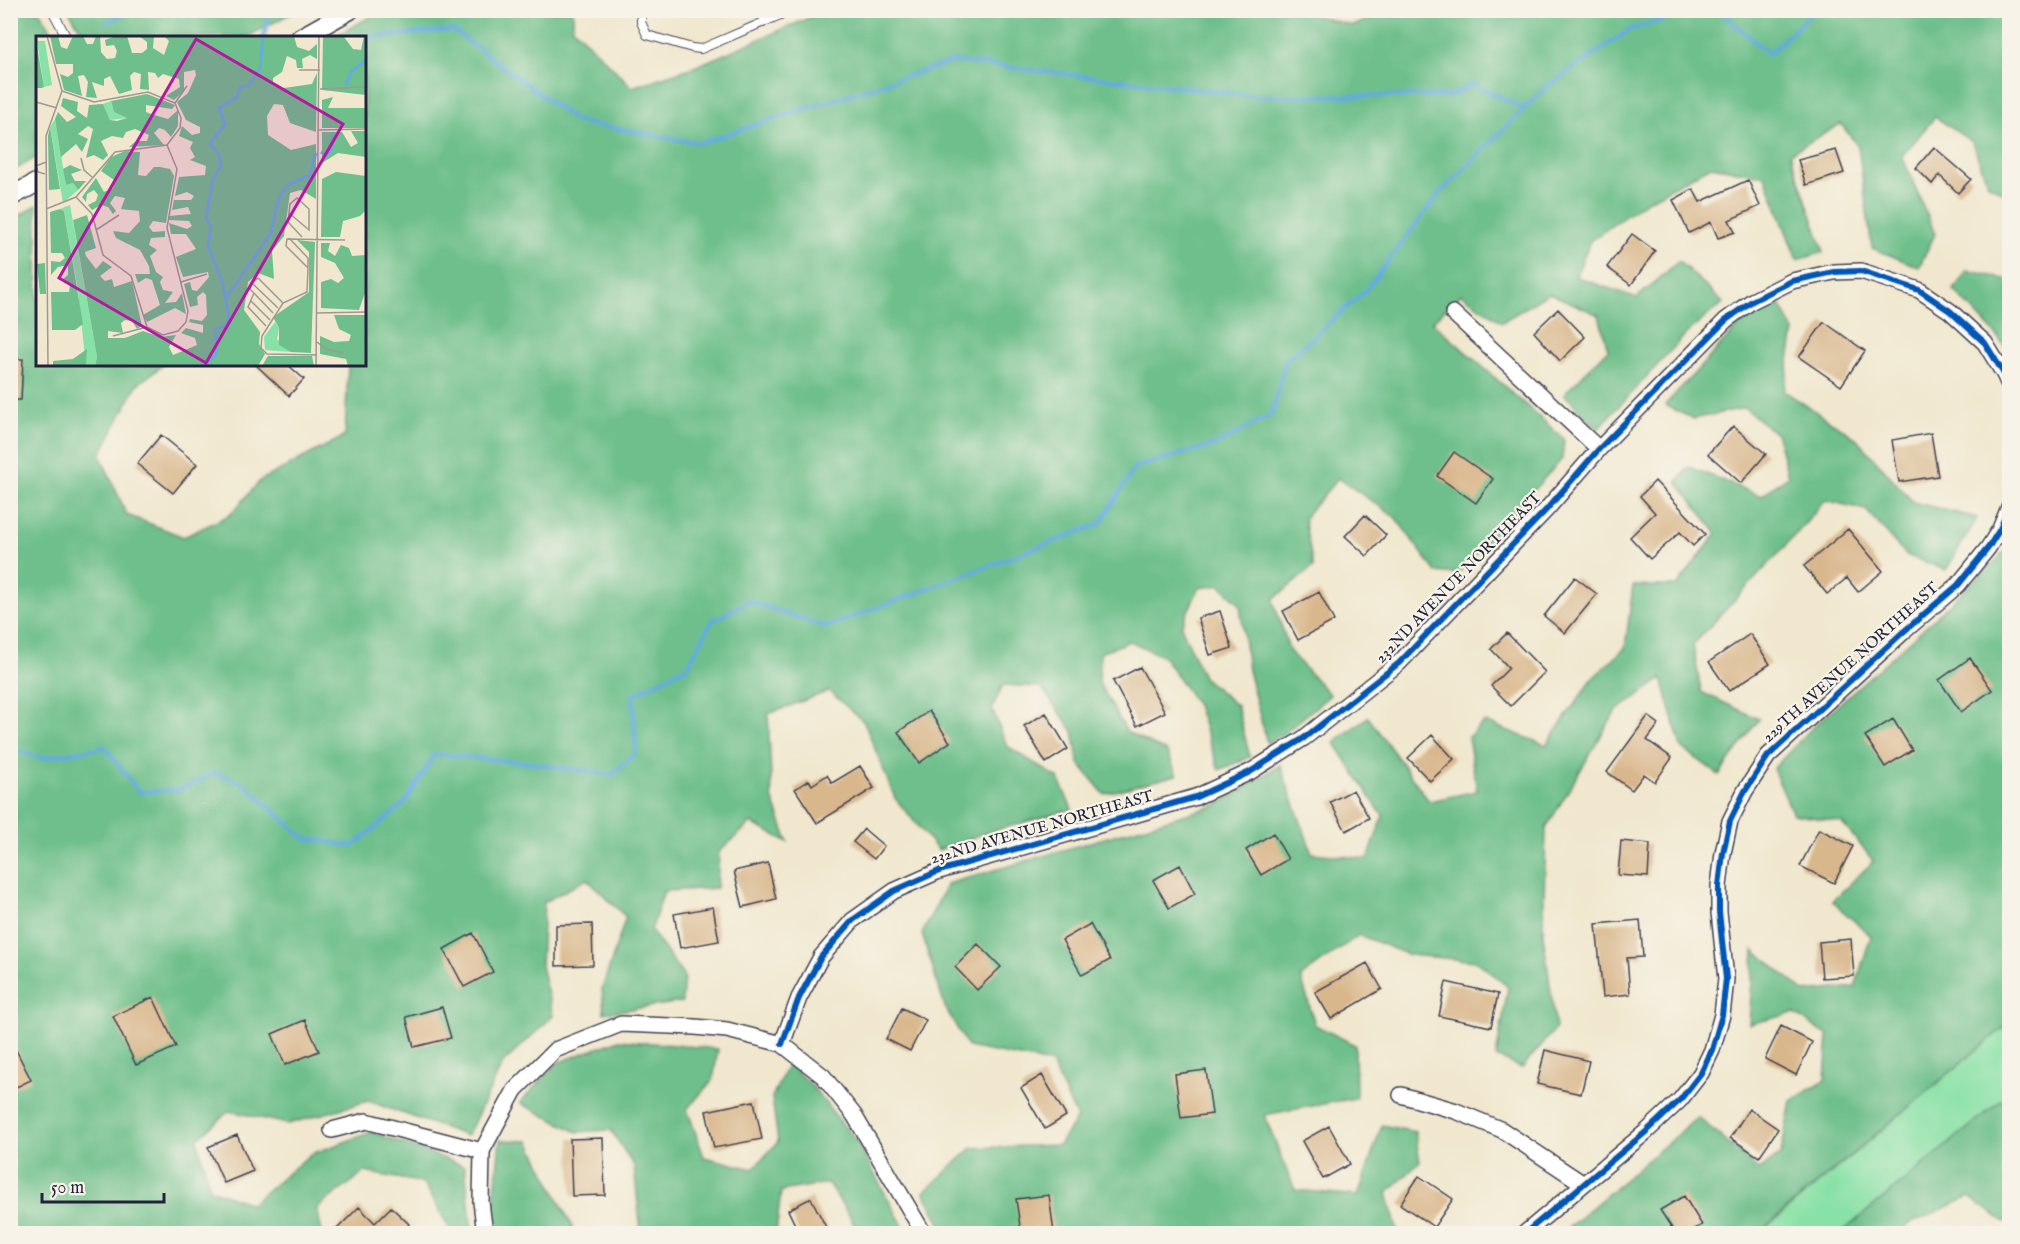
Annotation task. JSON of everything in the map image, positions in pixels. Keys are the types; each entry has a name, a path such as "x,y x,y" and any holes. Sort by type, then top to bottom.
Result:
{"street":[{"path":"304,36 350,10"},
{"path":"10,197 36,183"},
{"name":"232ND AVENUE NORTHEAST","path":"782,1044 799,998 821,957 853,920 894,891 939,871 1196,797 1250,772 1304,738 1399,663 1531,526 1599,449 1726,320 1752,301 1792,281 1834,272 1862,271 1919,290 1950,311 1985,344 2010,387"},
{"path":"1454,313 1599,449"},
{"name":"229TH AVENUE NORTHEAST","path":"1524,1233 1647,1131 1680,1100 1701,1073 1712,1050 1722,1015 1726,980 1719,912 1723,853 1730,821 1745,791 1768,756 1958,585 1988,548 2000,529 2010,506"},
{"path":"485,1233 481,1202 482,1151 515,1090 555,1050 621,1024 727,1030 782,1044 823,1076 854,1115 924,1233"},
{"path":"1401,1095 1456,1111 1502,1130 1582,1184"},
{"path":"332,1130 366,1121 482,1151"}],"lane":[{"path":"52,10 66,36"},
{"path":"641,10 641,22 647,36 701,49 792,10"},
{"path":"764,23 767,10"}],"green space":[{"path":"11,10 39,11 55,36 36,36 36,158 11,172"},
{"path":"1297,10 1353,26 1391,10 2009,11 2009,196 1988,184 1972,142 1935,117 1902,156 1935,234 1919,267 1872,248 1858,146 1841,124 1790,153 1824,252 1797,260 1765,176 1711,166 1645,202 1590,241 1576,277 1637,298 1679,261 1723,303 1687,333 1598,429 1564,394 1608,350 1599,315 1549,293 1502,322 1461,294 1432,322 1564,439 1562,459 1457,574 1436,572 1395,517 1338,478 1304,518 1313,567 1273,600 1290,652 1330,695 1286,732 1267,743 1248,670 1240,604 1220,585 1199,588 1181,626 1203,677 1237,706 1250,757 1219,770 1197,705 1164,657 1130,641 1100,653 1099,683 1127,732 1167,752 1177,775 1104,794 1079,764 1073,731 1041,687 1003,685 992,709 1007,746 1058,778 1072,809 979,835 938,850 895,798 864,722 829,691 768,714 772,797 788,842 751,823 719,852 717,888 664,891 651,930 684,977 682,1002 604,1013 602,989 626,917 587,879 544,902 541,966 553,1016 503,1063 467,1136 368,1101 288,1124 229,1111 197,1139 210,1189 251,1204 311,1154 372,1132 465,1166 472,1233 452,1233 424,1183 365,1172 317,1208 322,1233 11,1233 10,221 36,206 36,366 162,366 137,385 100,455 127,515 184,537 230,515 261,480 345,436 348,366 366,366 366,36 335,36 381,11 573,11 573,28 632,87 694,67 825,11"},
{"path":"69,11 295,11 249,36 84,36"},
{"path":"1967,270 2009,280 2009,354 1999,338 1954,290"},
{"path":"1780,304 1794,331 1784,391 1856,438 1913,502 1977,518 1946,570 1906,555 1866,510 1825,500 1693,645 1701,692 1759,719 1719,775 1681,747 1662,679 1615,712 1546,828 1543,934 1556,1028 1522,1068 1496,1057 1508,987 1477,961 1409,955 1359,935 1301,977 1315,1025 1355,1045 1356,1098 1264,1115 1295,1190 1358,1196 1382,1125 1415,1132 1420,1162 1387,1193 1398,1233 1259,1234 1251,1228 1240,1234 945,1233 924,1192 972,1148 1059,1145 1077,1118 1051,1063 968,1047 945,1007 922,934 947,884 1217,805 1280,765 1312,853 1368,859 1383,816 1334,742 1368,717 1429,801 1477,791 1468,737 1485,722 1546,745 1593,678 1625,648 1633,586 1677,586 1717,533 1677,482 1689,467 1761,496 1788,476 1777,435 1745,408 1693,419 1665,405 1746,318"},
{"path":"2009,548 2009,1023 1758,1233 1561,1234 1698,1117 1759,1170 1781,1154 1791,1101 1825,1080 1828,1036 1794,1013 1749,1024 1754,950 1805,992 1855,987 1871,936 1832,901 1874,861 1841,822 1793,814 1773,769 1811,729"},
{"path":"2009,1023 2009,1094 1841,1233 1758,1234"},
{"path":"619,1040 718,1049 713,1080 687,1109 704,1157 753,1169 778,1142 772,1097 788,1064 811,1085 856,1141 907,1233 857,1233 851,1218 828,1183 781,1191 776,1233 641,1233 634,1166 611,1130 577,1132 520,1103 557,1063"},
{"path":"2009,1094 2009,1170 2005,1180 2009,1190 2009,1220 2005,1222 1969,1197 1905,1226 1909,1233 1841,1233"},
{"path":"500,1140 529,1141 573,1228 573,1233 495,1233 492,1220"}],"building":[{"path":"1934,147 1971,179 1958,193 1939,175 1932,184 1916,168"},
{"path":"1836,150 1844,173 1806,185 1798,160"},
{"path":"1748,180 1760,206 1729,220 1735,232 1718,238 1711,222 1689,233 1673,200 1693,189 1700,202"},
{"path":"1632,234 1655,251 1631,285 1607,267"},
{"path":"1558,309 1585,337 1560,361 1534,332"},
{"path":"1824,322 1865,351 1841,386 1799,357"},
{"path":"10,359 23,359 21,400 10,400"},
{"path":"257,366 289,366 304,379 289,396"},
{"path":"1733,426 1766,454 1741,483 1708,454"},
{"path":"1931,433 1938,476 1899,482 1892,440"},
{"path":"161,435 197,464 173,493 137,464"},
{"path":"1454,452 1493,479 1476,503 1437,476"},
{"path":"1655,481 1705,534 1693,546 1680,532 1650,559 1630,537 1655,513 1640,496"},
{"path":"1365,515 1386,535 1367,556 1345,536"},
{"path":"1848,529 1883,571 1858,592 1847,578 1827,594 1804,566"},
{"path":"1575,577 1597,594 1565,633 1544,616"},
{"path":"1319,592 1334,621 1298,640 1283,611"},
{"path":"1220,611 1232,648 1210,655 1198,618"},
{"path":"1507,633 1545,672 1511,706 1491,686 1509,668 1491,649"},
{"path":"1750,634 1770,664 1729,691 1709,662"},
{"path":"1970,658 1992,690 1961,712 1939,680"},
{"path":"1140,667 1165,712 1137,726 1113,681"},
{"path":"929,711 950,742 919,763 898,732"},
{"path":"1046,713 1068,749 1046,763 1024,726"},
{"path":"1648,716 1659,724 1647,740 1672,758 1655,782 1644,774 1632,790 1607,772"},
{"path":"1893,719 1912,750 1885,767 1865,736"},
{"path":"1432,735 1454,759 1430,781 1408,758"},
{"path":"860,766 874,788 817,823 795,789 809,780 812,785 827,775 832,783"},
{"path":"1353,790 1369,818 1346,831 1330,802"},
{"path":"864,829 884,846 874,859 853,842"},
{"path":"1819,829 1853,846 1834,883 1800,866"},
{"path":"1273,833 1288,859 1261,875 1246,850"},
{"path":"1621,841 1650,844 1648,877 1618,875"},
{"path":"768,863 776,899 743,907 734,871"},
{"path":"1180,865 1195,894 1169,908 1153,880"},
{"path":"713,907 719,941 680,948 674,914"},
{"path":"1640,920 1643,957 1627,958 1630,994 1603,997 1596,924"},
{"path":"592,924 593,965 556,966 556,925"},
{"path":"1090,924 1110,960 1082,975 1062,940"},
{"path":"473,933 493,972 464,987 444,949"},
{"path":"1851,939 1854,976 1822,978 1819,942"},
{"path":"978,944 1001,967 977,990 955,967"},
{"path":"1367,963 1382,989 1331,1019 1315,992"},
{"path":"1446,982 1498,994 1491,1027 1439,1016"},
{"path":"153,997 176,1047 136,1065 113,1016"},
{"path":"442,1007 451,1038 414,1047 406,1017"},
{"path":"902,1008 926,1020 910,1051 886,1039"},
{"path":"305,1020 319,1051 285,1065 272,1034"},
{"path":"1781,1026 1812,1042 1796,1075 1765,1059"},
{"path":"10,1038 31,1080 10,1090"},
{"path":"1545,1050 1589,1061 1581,1094 1537,1084"},
{"path":"1206,1070 1212,1114 1181,1118 1175,1074"},
{"path":"1042,1075 1066,1116 1045,1129 1021,1088"},
{"path":"754,1101 762,1139 714,1148 706,1111"},
{"path":"1749,1109 1778,1129 1759,1157 1730,1138"},
{"path":"1329,1126 1350,1164 1323,1179 1302,1141"},
{"path":"237,1135 253,1171 224,1183 208,1147"},
{"path":"603,1138 605,1195 572,1196 570,1139"},
{"path":"1419,1176 1453,1199 1434,1227 1400,1204"},
{"path":"1049,1195 1054,1233 1021,1233 1016,1199"},
{"path":"1684,1196 1702,1225 1688,1233 1675,1233 1660,1210"},
{"path":"811,1198 829,1233 799,1233 788,1210"},
{"path":"359,1207 375,1223 391,1207 409,1224 400,1233 333,1233"}],"waterway":[{"path":"107,22 134,10"},
{"path":"263,10 268,23 264,36"},
{"path":"10,749 42,758 105,747 139,792 179,790 214,773 243,783 304,838 353,846 405,803 435,754 530,763 612,775 636,753 633,695 688,666 712,621 749,601 826,627 1100,524 1135,467 1218,444 1272,414 1285,362 1366,290 1440,193 1547,86 1631,29 1698,10"},
{"path":"1719,10 1769,54 1815,10"},
{"path":"366,39 453,30 578,122 700,143 954,61 1258,96 1451,96 1473,84 1524,109"}],"cycle path":[{"path":"782,1044 799,998 821,957 853,920 894,891 939,871 1196,797 1250,772 1304,738 1399,663 1546,510 1599,449 1726,320 1752,301 1792,281 1834,272 1861,271 1919,290 1950,311 1985,343 2010,387"},
{"path":"1524,1234 1647,1131 1680,1100 1701,1073 1712,1050 1722,1015 1726,979 1719,912 1723,853 1730,821 1745,791 1768,756 1958,585 1988,548 2000,529 2010,505"}]}
